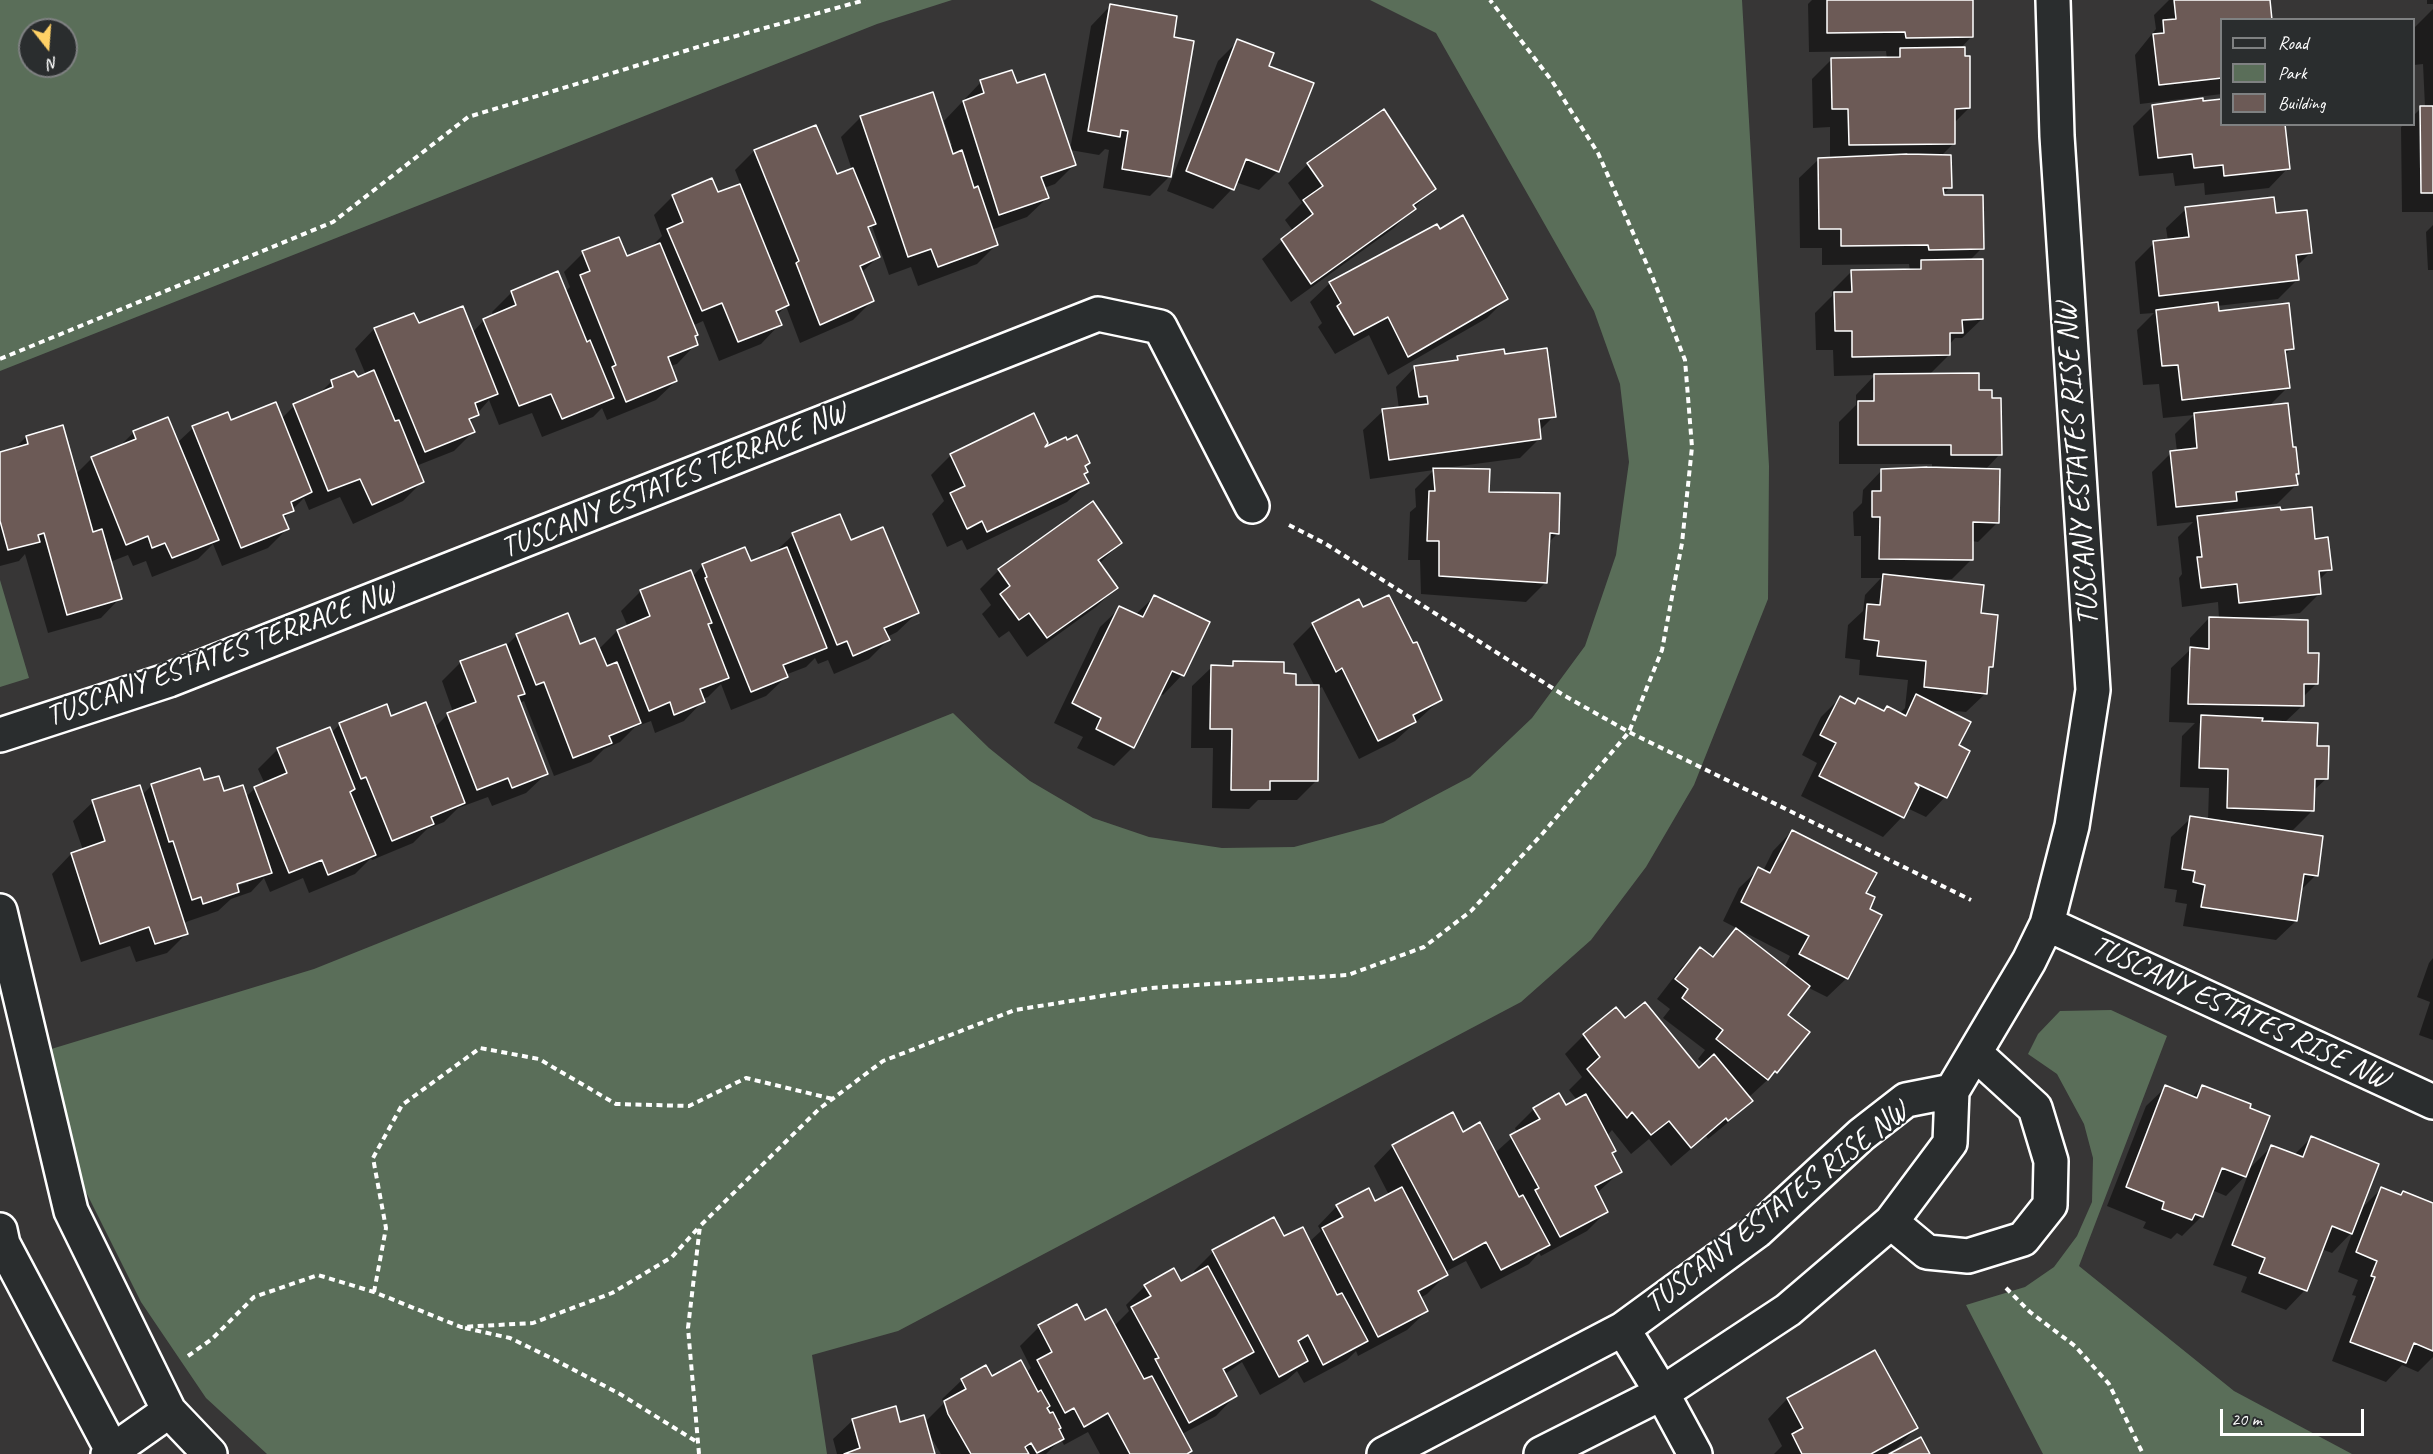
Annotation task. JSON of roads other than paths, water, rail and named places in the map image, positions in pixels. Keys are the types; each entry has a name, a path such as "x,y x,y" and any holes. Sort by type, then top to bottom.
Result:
{"street":[{"name":"TUSCANY ESTATES RISE NW","path":"1541,1454 1662,1393 1788,1310 1891,1222 1950,1143 1952,1091 2029,961 2047,924 2072,826 2093,690 2056,136 2053,0"},
{"name":"TUSCANY ESTATES TERRACE NW","path":"0,735 169,680 1098,314 1160,327 1252,506"},
{"path":"0,911 71,1211 169,1411 210,1454"},
{"name":"TUSCANY ESTATES RISE NW","path":"2047,924 2433,1102"},
{"path":"1891,1222 1927,1252 1968,1256 2023,1239 2050,1205 2051,1161 2035,1108 1976,1054"},
{"name":"TUSCANY ESTATES RISE NW","path":"1384,1454 1623,1329 1756,1231 1861,1135 1906,1100 1952,1091"},
{"path":"0,1230 3,1244 111,1453 169,1411"},
{"path":"1623,1329 1662,1393 1695,1454"}]}
